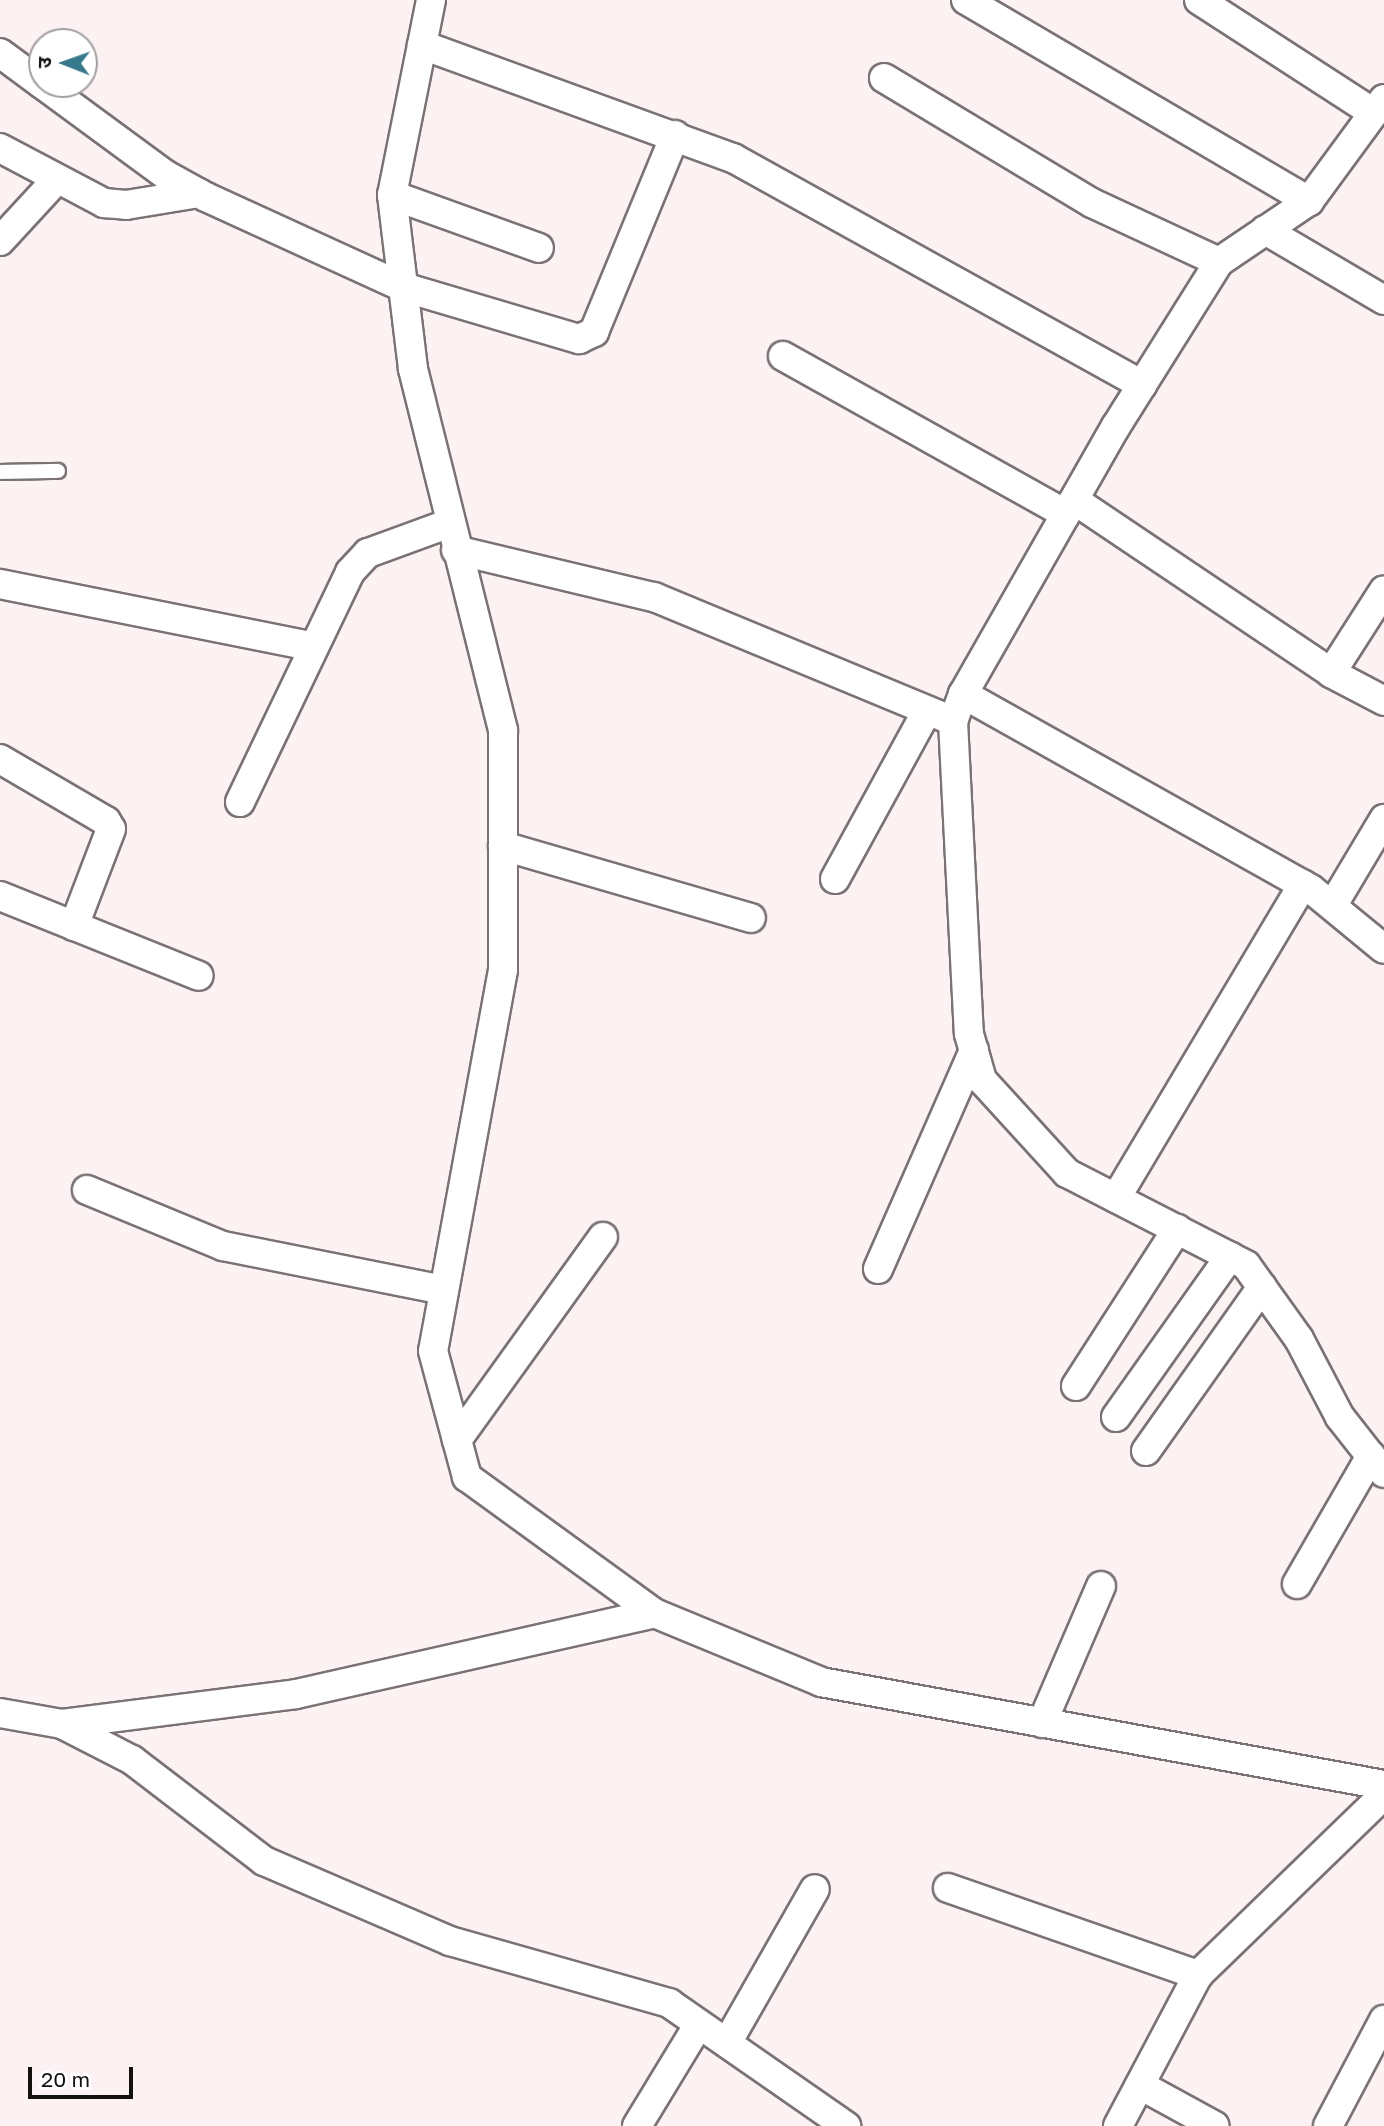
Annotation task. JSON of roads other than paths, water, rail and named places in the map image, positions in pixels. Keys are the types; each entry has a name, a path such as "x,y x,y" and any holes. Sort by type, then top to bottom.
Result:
{"street":[{"path":"431,0 392,195 413,369 503,730 503,970 433,1351 467,1477 654,1613 821,1682 1384,1785"},
{"path":"966,0 1309,201"},
{"path":"1199,0 1379,106 1309,201 1219,262 1142,385 962,694 953,721 969,1034 982,1080 1067,1173 1246,1265 1299,1339 1340,1417 1377,1464 1297,1584"},
{"path":"422,44 733,158 1142,385"},
{"path":"0,53 28,74"},
{"path":"884,78 1081,197 1219,262"},
{"path":"61,98 166,175 199,193 403,287 588,338 675,135"},
{"path":"0,148 85,195 115,204 199,193"},
{"path":"0,241 56,180"},
{"path":"392,195 538,248"},
{"path":"1265,230 1384,300"},
{"path":"783,356 1070,507 1331,673 1384,701"},
{"path":"240,802 350,572 368,553 450,523"},
{"path":"456,550 654,597 953,721"},
{"path":"0,584 314,647"},
{"path":"1331,673 1384,590"},
{"path":"962,694 1303,884 1334,903 1384,948"},
{"path":"835,879 927,710"},
{"path":"0,759 106,821 111,829 74,926"},
{"path":"1334,903 1384,819"},
{"path":"503,846 751,918"},
{"path":"1116,1198 1303,884"},
{"path":"0,896 199,976"},
{"path":"878,1269 974,1050"},
{"path":"88,1190 223,1246 444,1290"},
{"path":"1076,1386 1177,1230"},
{"path":"457,1440 603,1237"},
{"path":"1116,1416 1230,1256"},
{"path":"1146,1451 1262,1287"},
{"path":"1042,1723 1101,1586"},
{"path":"0,1713 62,1724 296,1695 654,1613"},
{"path":"62,1724 131,1760 264,1861 450,1941 669,2003 846,2126"},
{"path":"1118,2126 1198,1975 1384,1795"},
{"path":"948,1888 1198,1975"},
{"path":"727,2043 815,1889"},
{"path":"1328,2126 1384,2020"},
{"path":"637,2126 699,2024"},
{"path":"1140,2085 1216,2126"}],"lane":[{"path":"0,472 58,471"}]}
